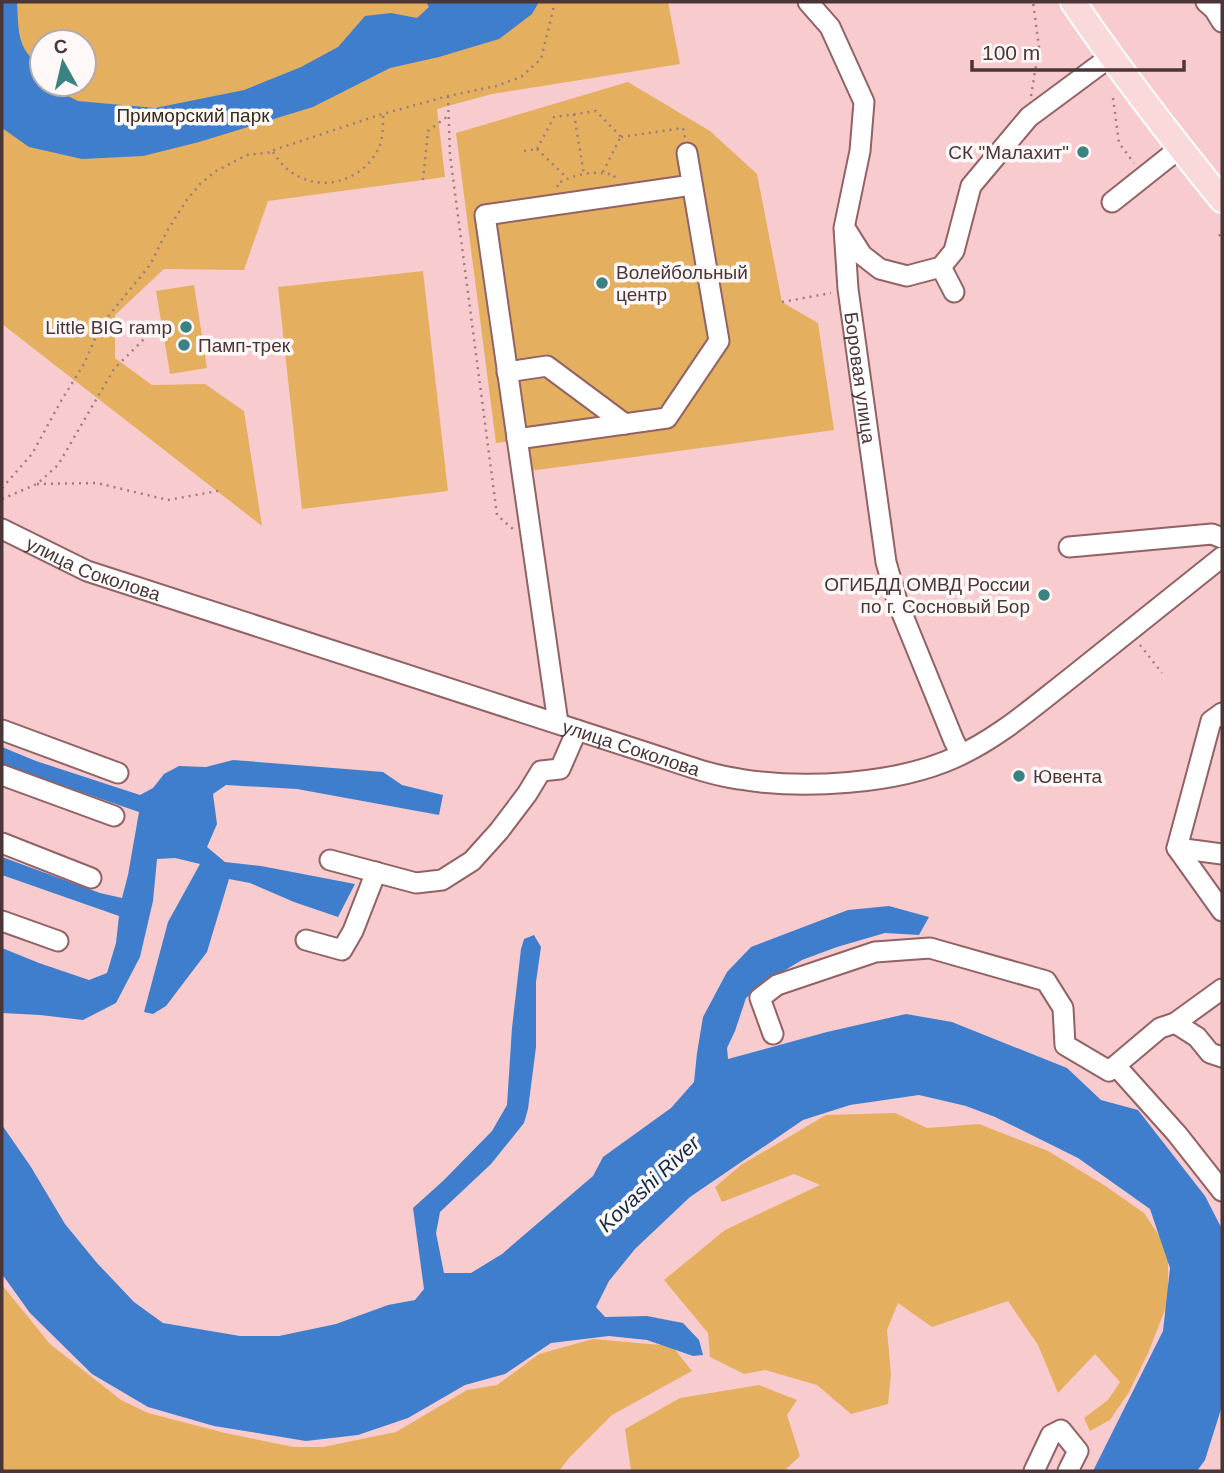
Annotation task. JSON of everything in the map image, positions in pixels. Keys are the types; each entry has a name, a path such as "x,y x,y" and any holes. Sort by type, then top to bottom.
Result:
{"main road":[{"path":"1073,2 1110,57 1222,200"}],"street":[{"name":"Боровая улица","path":"808,2 830,27 864,102 860,151 844,228 848,289 886,562 897,601 961,754"},
{"path":"1206,2 1222,22"},
{"path":"844,228 862,255 880,270 907,276 941,267 954,251 971,186 1029,117 1110,57"},
{"path":"1112,202 1180,148"},
{"path":"517,439 667,418 719,341 687,153"},
{"path":"558,723 485,215 692,185"},
{"path":"941,267 954,292"},
{"path":"507,372 547,366 625,424"},
{"name":"улица Соколова","path":"2,529 87,571 577,730 708,772 741,780 798,785 849,783 914,772 961,754 1003,731 1222,556"},
{"path":"1069,547 1212,534 1222,538"},
{"path":"1177,848 1211,721 1222,713"},
{"path":"2,730 118,773"},
{"path":"330,860 416,883 442,880 472,862 499,831 541,771 560,769 577,730"},
{"path":"2,775 114,816"},
{"path":"2,843 91,878"},
{"path":"1177,848 1222,854"},
{"path":"1177,848 1222,911"},
{"path":"306,940 342,950 376,872"},
{"path":"2,921 58,941"},
{"path":"774,1034 760,998 777,985 875,952 930,948 1046,981 1063,1008 1065,1045 1110,1071 1160,1028 1175,1023 1222,989"},
{"path":"1175,1023 1197,1037 1209,1053 1222,1057"},
{"path":"1116,1066 1177,1134 1222,1191"},
{"path":"1034,1471 1051,1435 1061,1430 1078,1451 1068,1471"}],"path":[{"path":"2,488 32,454 84,364 101,325 150,265 167,231 200,184 216,171 247,155 273,152 448,95 496,86 520,77 541,58 555,2"},
{"path":"1029,117 1039,47 1033,2"},
{"path":"448,95 450,155 497,516 532,545"},
{"path":"1113,99 1119,143 1145,176"},
{"path":"537,149 554,117 596,111 621,136"},
{"path":"575,114 584,175"},
{"path":"273,152 285,167 312,182 330,183 348,178 371,161 380,144 383,115"},
{"path":"423,180 428,131 448,116"},
{"path":"621,136 683,128 687,153"},
{"path":"603,172 621,136"},
{"path":"524,151 537,149"},
{"path":"537,149 567,177"},
{"path":"557,184 567,177 603,172 614,176"},
{"path":"782,302 848,289"},
{"path":"2,499 37,484 58,465 114,369 161,322"},
{"path":"37,484 97,483 168,500 223,490"},
{"path":"1140,645 1162,673"}],"green space":[{"name":"Приморский парк","path":"2,2 668,2 680,64 492,94 437,109 445,177 268,201 244,270 164,269 115,315 115,358 152,385 205,384 244,411 262,526 2,324"},
{"path":"628,82 710,131 757,174 782,302 818,323 834,430 522,472 517,440 496,443 456,133"},
{"path":"423,271 448,491 302,509 278,287"},
{"name":"Памп-трек","path":"194,285 207,368 170,374 156,291"},
{"path":"895,1113 927,1128 979,1124 1048,1151 1144,1213 1168,1249 1168,1302 1129,1392 1110,1420 1090,1431 1084,1418 1108,1400 1120,1382 1095,1354 1058,1393 1038,1345 1008,1301 932,1327 898,1303 887,1330 891,1374 888,1404 851,1414 817,1385 765,1370 744,1374 710,1357 708,1333 664,1280 725,1230 820,1185 794,1174 722,1202 715,1187 741,1165 826,1115"},
{"path":"2,1285 50,1344 121,1400 148,1413 294,1447 323,1447 396,1432 467,1390 497,1385 539,1354 593,1339 672,1346 692,1371 612,1415 559,1471 2,1471"},
{"path":"759,1385 797,1400 787,1415 800,1456 784,1471 631,1471 625,1429 680,1398"}],"water":[{"path":"2,2 17,2 20,39 28,54 28,98 72,98 78,101 155,108 244,90 301,67 338,47 365,16 391,13 417,18 429,7 426,2 539,2 532,14 499,39 390,68 313,107 143,156 82,159 29,147 2,128"},
{"path":"2,747 140,795 153,788 164,774 179,766 206,767 233,760 383,772 402,785 443,795 439,815 297,789 226,785 213,794 217,824 207,847 225,862 355,884 338,917 250,883 229,879 207,952 166,1006 153,1014 144,1012 168,922 200,864 175,858 157,859 153,901 140,957 116,1003 83,1020 2,1013 2,948 89,980 107,973 116,943 119,916 2,875 2,857 100,893 122,898 139,812 2,765"},
{"name":"Kovashi River","path":"889,906 929,917 919,935 885,933 837,947 802,960 767,981 746,998 727,1048 728,1059 906,1014 952,1022 1067,1068 1101,1100 1138,1110 1205,1196 1222,1229 1222,1406 1205,1460 1197,1471 1093,1471 1163,1331 1170,1268 1150,1209 1078,1158 995,1117 966,1106 919,1095 850,1105 803,1120 690,1197 635,1249 609,1281 596,1307 605,1317 647,1316 683,1323 699,1340 703,1355 693,1356 647,1340 609,1336 551,1343 505,1374 465,1385 408,1418 358,1435 306,1441 214,1426 148,1407 92,1374 30,1313 2,1274 2,1125 65,1224 134,1302 163,1323 240,1336 279,1336 336,1324 388,1305 415,1300 424,1289 413,1208 492,1131 507,1105 512,1028 524,939 534,935 541,947 536,982 536,1047 528,1109 524,1123 491,1164 440,1212 436,1233 444,1273 471,1273 502,1254 593,1176 603,1157 671,1108 694,1082 703,1017 727,972 751,947 848,910"}],"place":[{"name":"СК \"Малахит\"","path":"1083,152"},
{"name":"Волейбольный центр","path":"602,283"},
{"name":"Little BIG ramp","path":"186,327"},
{"name":"Памп-трек","path":"184,345"},
{"name":"ОГИБДД ОМВД России по г. Сосновый Бор","path":"1044,595"},
{"name":"Ювента","path":"1019,776"}]}
